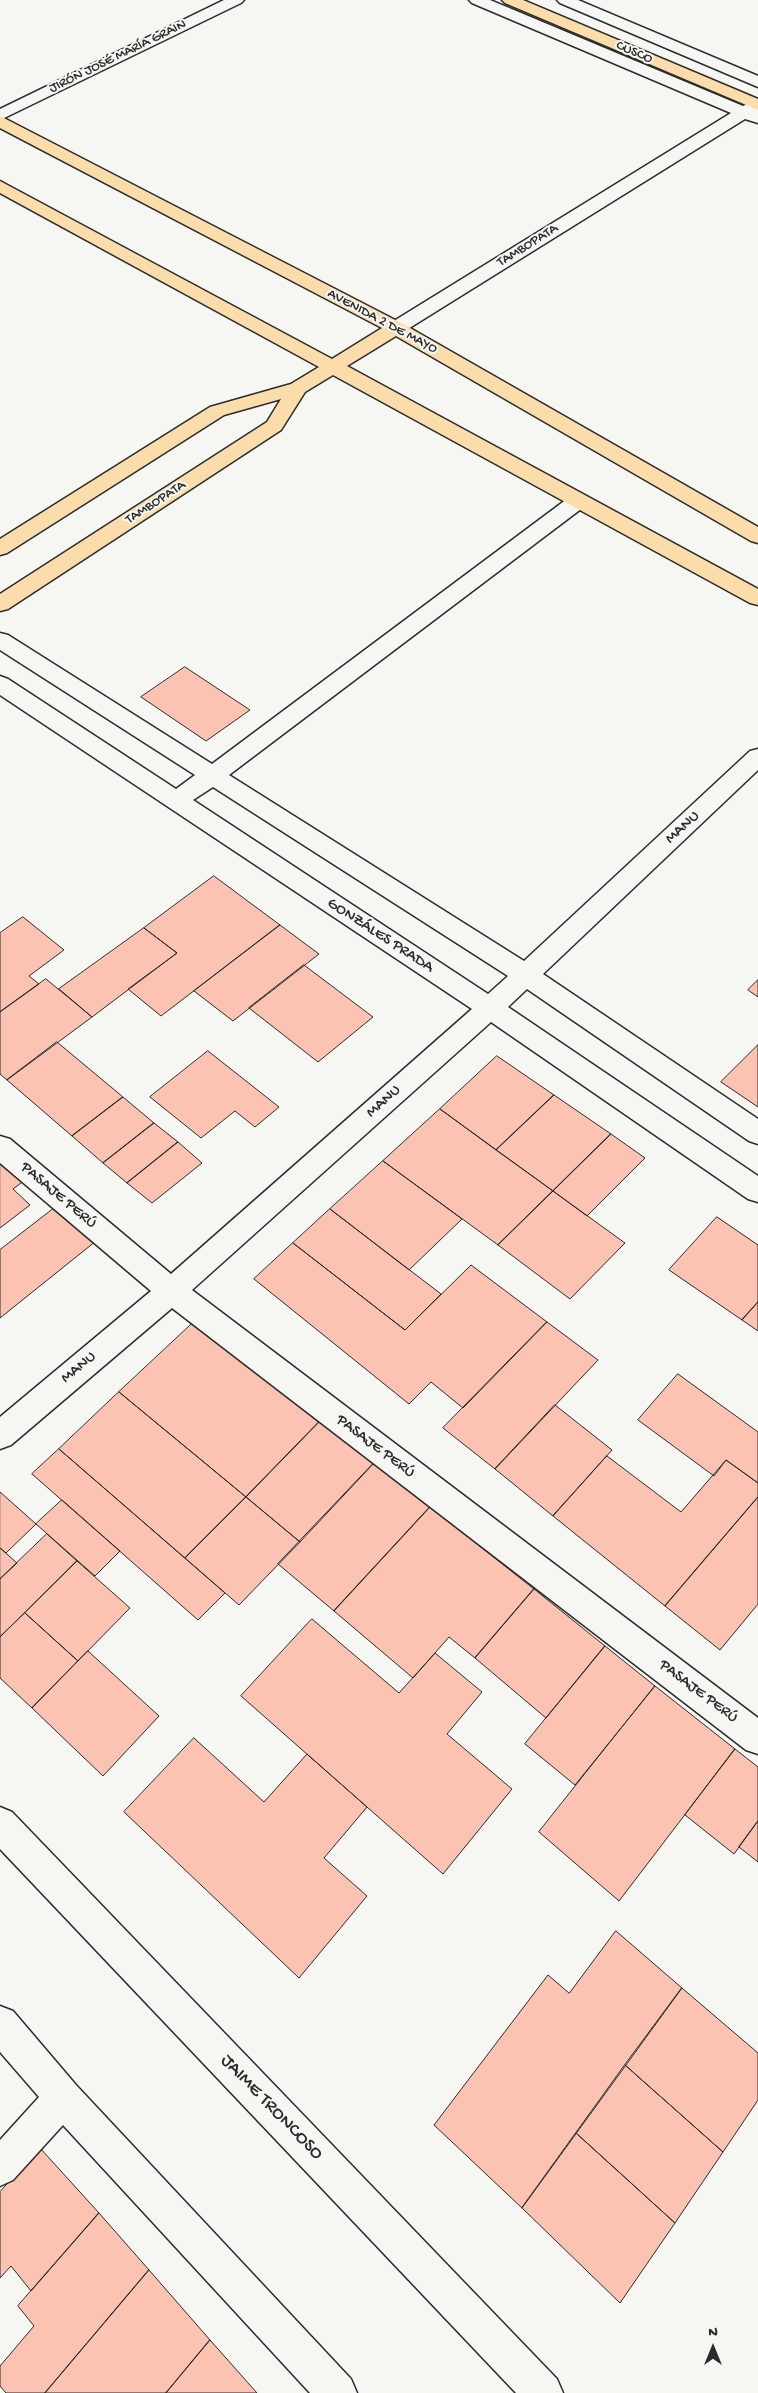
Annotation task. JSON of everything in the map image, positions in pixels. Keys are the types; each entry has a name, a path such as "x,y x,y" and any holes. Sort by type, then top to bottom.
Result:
{"main road":[{"name":"CUSCO","path":"510,0 755,106"},
{"name":"CUSCO","path":"533,0 755,106"},
{"name":"AVENIDA 2 DE MAYO","path":"0,121 396,328 758,536"},
{"path":"0,186 758,598"},
{"name":"TAMBOPATA","path":"0,548 216,412 298,388 396,328"},
{"name":"TAMBOPATA","path":"0,604 274,426 298,388"}],"street":[{"name":"JIRÓN JOSÉ MARÍA GRAIN","path":"0,115 236,0"},
{"path":"477,0 755,106"},
{"path":"565,0 758,82"},
{"name":"TAMBOPATA","path":"396,328 755,106"},
{"path":"176,800 213,775 578,501"},
{"path":"0,640 526,975 758,1133"},
{"name":"GONZÁLES PRADA","path":"0,684 490,1008 758,1191"},
{"name":"MANU","path":"0,1434 171,1291 490,1008 758,757"},
{"name":"PASAJE PERÚ","path":"0,1147 171,1291 758,1738"},
{"name":"JAIME TRONCOSO","path":"0,1824 543,2393"},
{"path":"0,2024 63,2098 337,2393"},
{"path":"0,2168 63,2098"}],"building":[{"path":"185,667 250,710 206,741 141,697"},
{"path":"214,876 280,925 161,1016 128,989 177,953 144,928"},
{"path":"23,917 64,950 29,976 39,984 0,1012 0,933"},
{"path":"280,925 319,954 233,1021 194,991"},
{"path":"144,928 177,953 92,1017 59,989"},
{"path":"304,965 373,1017 318,1062 249,1008"},
{"path":"46,979 92,1017 7,1080 0,1074 0,1012"},
{"path":"758,980 758,997 748,990"},
{"path":"57,1042 123,1097 72,1136 7,1080"},
{"path":"758,1045 758,1107 721,1082"},
{"path":"208,1051 279,1107 255,1127 235,1111 201,1138 150,1097"},
{"path":"497,1056 554,1095 496,1150 440,1109"},
{"path":"554,1095 611,1134 553,1191 496,1150"},
{"path":"123,1097 154,1123 103,1163 72,1136"},
{"path":"440,1109 553,1191 498,1245 383,1161"},
{"path":"154,1123 178,1142 127,1183 103,1163"},
{"path":"611,1134 645,1158 587,1216 553,1191"},
{"path":"178,1142 202,1163 152,1203 127,1183"},
{"path":"0,1158 29,1177 13,1189 30,1205 0,1228"},
{"path":"383,1161 462,1219 409,1270 330,1209"},
{"path":"553,1191 625,1243 570,1299 498,1245"},
{"path":"57,1206 96,1241 0,1318 0,1250"},
{"path":"330,1209 441,1294 405,1330 293,1243"},
{"path":"717,1217 758,1245 758,1302 742,1320 669,1270"},
{"path":"293,1243 405,1330 471,1265 547,1322 463,1408 431,1382 409,1404 254,1279"},
{"path":"758,1302 758,1331 742,1320"},
{"path":"196,1320 321,1420 246,1497 119,1392"},
{"path":"547,1322 598,1360 495,1469 443,1428"},
{"path":"678,1374 758,1432 758,1483 726,1460 714,1476 638,1420"},
{"path":"119,1392 246,1497 185,1558 59,1449"},
{"path":"555,1405 612,1450 553,1516 495,1469"},
{"path":"321,1420 374,1463 300,1542 246,1497"},
{"path":"59,1449 225,1593 198,1620 32,1474"},
{"path":"607,1456 681,1512 726,1460 758,1483 758,1497 665,1606 553,1516"},
{"path":"374,1463 430,1507 334,1611 278,1564"},
{"path":"0,1492 36,1524 6,1553 0,1548"},
{"path":"246,1497 300,1542 239,1605 185,1558"},
{"path":"758,1497 758,1604 720,1650 665,1606"},
{"path":"62,1500 120,1551 95,1576 36,1524"},
{"path":"430,1507 534,1589 475,1658 449,1637 413,1678 334,1611"},
{"path":"47,1534 77,1561 0,1637 0,1579"},
{"path":"0,1548 17,1563 0,1579"},
{"path":"77,1561 130,1608 78,1661 25,1613"},
{"path":"534,1589 605,1646 546,1718 475,1658"},
{"path":"25,1613 78,1661 32,1708 0,1678 0,1637"},
{"path":"312,1619 399,1693 435,1653 482,1692 447,1734 512,1789 443,1874 241,1696"},
{"path":"605,1646 655,1686 575,1785 525,1744"},
{"path":"88,1651 159,1716 103,1776 32,1708"},
{"path":"655,1686 735,1749 619,1901 539,1832"},
{"path":"194,1738 264,1802 307,1754 367,1807 324,1858 367,1896 299,1978 124,1812"},
{"path":"735,1749 758,1767 758,1821 734,1854 685,1815"},
{"path":"758,1821 758,1862 739,1847"},
{"path":"616,1931 682,1988 522,2208 434,2125 548,1975 569,1993"},
{"path":"682,1988 758,2053 758,2100 723,2152 625,2065"},
{"path":"625,2065 723,2152 675,2223 576,2133"},
{"path":"576,2133 675,2223 620,2303 522,2208"},
{"path":"40,2148 99,2213 31,2291 11,2266 0,2278 0,2192"},
{"path":"99,2213 149,2270 45,2393 6,2393 0,2386 0,2366 34,2326 18,2306"},
{"path":"149,2270 210,2340 166,2393 45,2393"},
{"path":"210,2340 257,2393 166,2393"}]}
